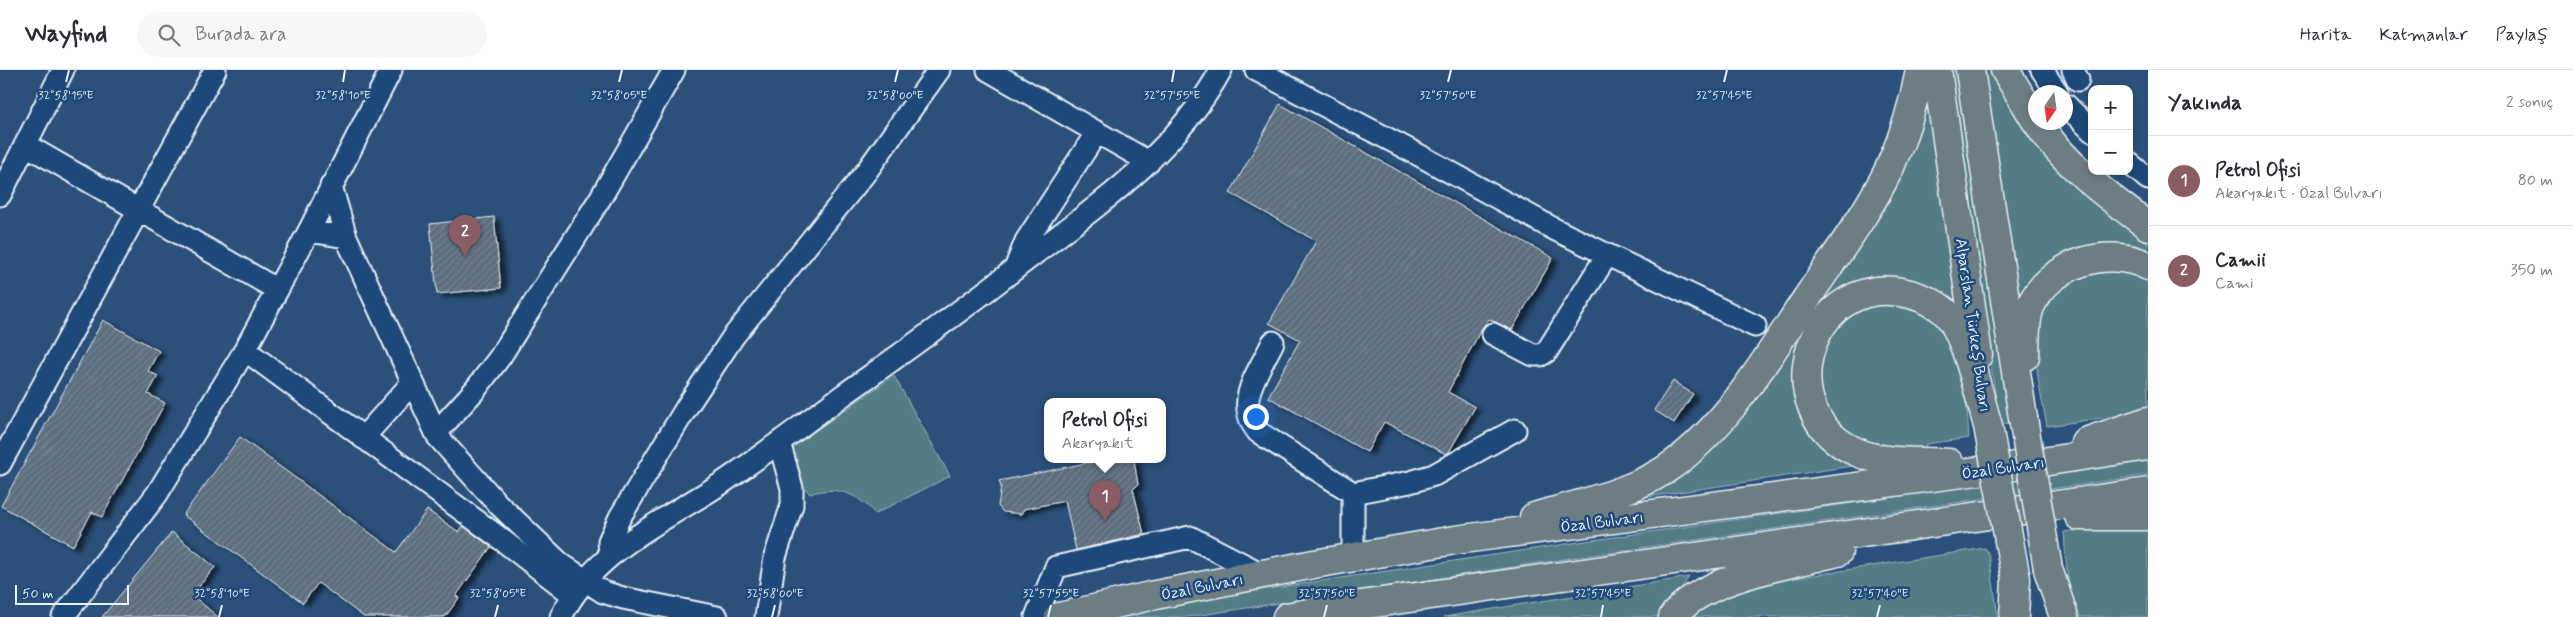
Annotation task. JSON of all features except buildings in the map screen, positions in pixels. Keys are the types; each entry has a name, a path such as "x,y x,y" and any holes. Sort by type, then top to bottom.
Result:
{"highway":[{"path":"1455,540 1620,491 1650,478 1674,463 1704,438 1760,368 1861,218 1890,167 1913,107 1920,70"},
{"name":"Alparslan Türkeş Bulvarı","path":"1937,70 1988,426 2016,579 2014,617"},
{"name":"Alparslan Türkeş Bulvarı","path":"1970,70 2048,569 2064,617"},
{"path":"2005,70 2028,109"},
{"path":"2043,130 2070,162 2117,203 2148,226"},
{"path":"2023,418 2027,322 2036,296 2068,267 2082,262 2117,257 2128,258 2148,266"},
{"path":"1988,426 1958,330 1948,315 1934,304 1902,292 1869,293 1844,303 1816,333 1807,362 1808,395 1821,424 1846,447 1880,458 2008,467 2148,421"},
{"name":"Özal Bulvarı","path":"1059,617 1262,574 1455,540 2008,467 2148,446"},
{"path":"1287,617 1319,610 2148,492"},
{"path":"1673,617 1698,594 1733,579 1984,516 2148,516"},
{"path":"1319,610 1359,617"}],"street":[{"path":"0,195 64,70"},
{"path":"0,464 215,70"},
{"path":"63,617 156,494 245,350 276,289 309,231 391,70"},
{"path":"436,433 475,390 500,357 601,197 674,70"},
{"path":"610,556 609,542 620,517 688,405 733,337 866,172 940,70"},
{"path":"988,70 1149,162"},
{"path":"561,617 579,588 610,556 638,535 722,483 1100,206 1166,146 1192,114 1221,70"},
{"path":"1256,70 1417,154 1556,230 1755,326"},
{"path":"2042,70 2052,85"},
{"path":"2073,112 2088,126"},
{"path":"1015,269 1026,241 1097,132"},
{"path":"26,145 276,289"},
{"path":"2133,166 2148,179"},
{"path":"331,186 346,237 436,433 449,452 496,502 561,564 579,588"},
{"path":"309,231 346,237"},
{"path":"1493,334 1534,355 1541,355 1547,352 1607,254"},
{"path":"1273,342 1246,400 1246,411 1250,423 1258,432 1353,493 1410,482 1434,475 1514,430"},
{"path":"245,350 297,386 363,438 498,536 579,588 717,617"},
{"path":"363,438 412,383"},
{"path":"766,617 775,557 792,505 792,488 779,442"},
{"path":"1353,493 1354,558"},
{"path":"1036,617 1056,567 1190,536 1262,574"},
{"path":"2048,569 2056,617"},
{"path":"2016,579 2024,617"}],"green space":[{"path":"1946,70 1959,70 2013,422 2000,425"},
{"path":"1982,70 1993,70 2028,116 2028,130 2039,130 2092,200 2148,242 2148,254 2133,248 2017,308"},
{"path":"1927,81 1961,315 1878,281 1797,365 1852,459 1852,466 1640,498 1638,495 1717,440"},
{"path":"2120,269 2148,279 2148,407 2116,416 2047,426 2037,367 2036,347 2038,327 2043,309 2053,293 2082,274 2093,270"},
{"path":"1881,300 1933,315 1956,349 1967,409 1969,438 1926,444 1925,449 1863,446 1830,417 1816,380 1828,331 1839,318"},
{"path":"894,376 950,476 875,514 861,501 846,493 828,490 810,494 801,484 788,450"},
{"path":"2148,461 2148,475 1565,559 1188,617 1119,617 1228,595 1593,540"},
{"path":"2131,523 2148,523 2148,617 2077,617 2069,586 2064,532"},
{"path":"1985,548 1989,554 1998,617 1689,617 1727,589"},
{"path":"1689,577 1661,617 1444,617"}],"place":[{"name":"Camii","path":"465,256"},
{"name":"Petrol Ofisi","path":"1105,521"}]}
